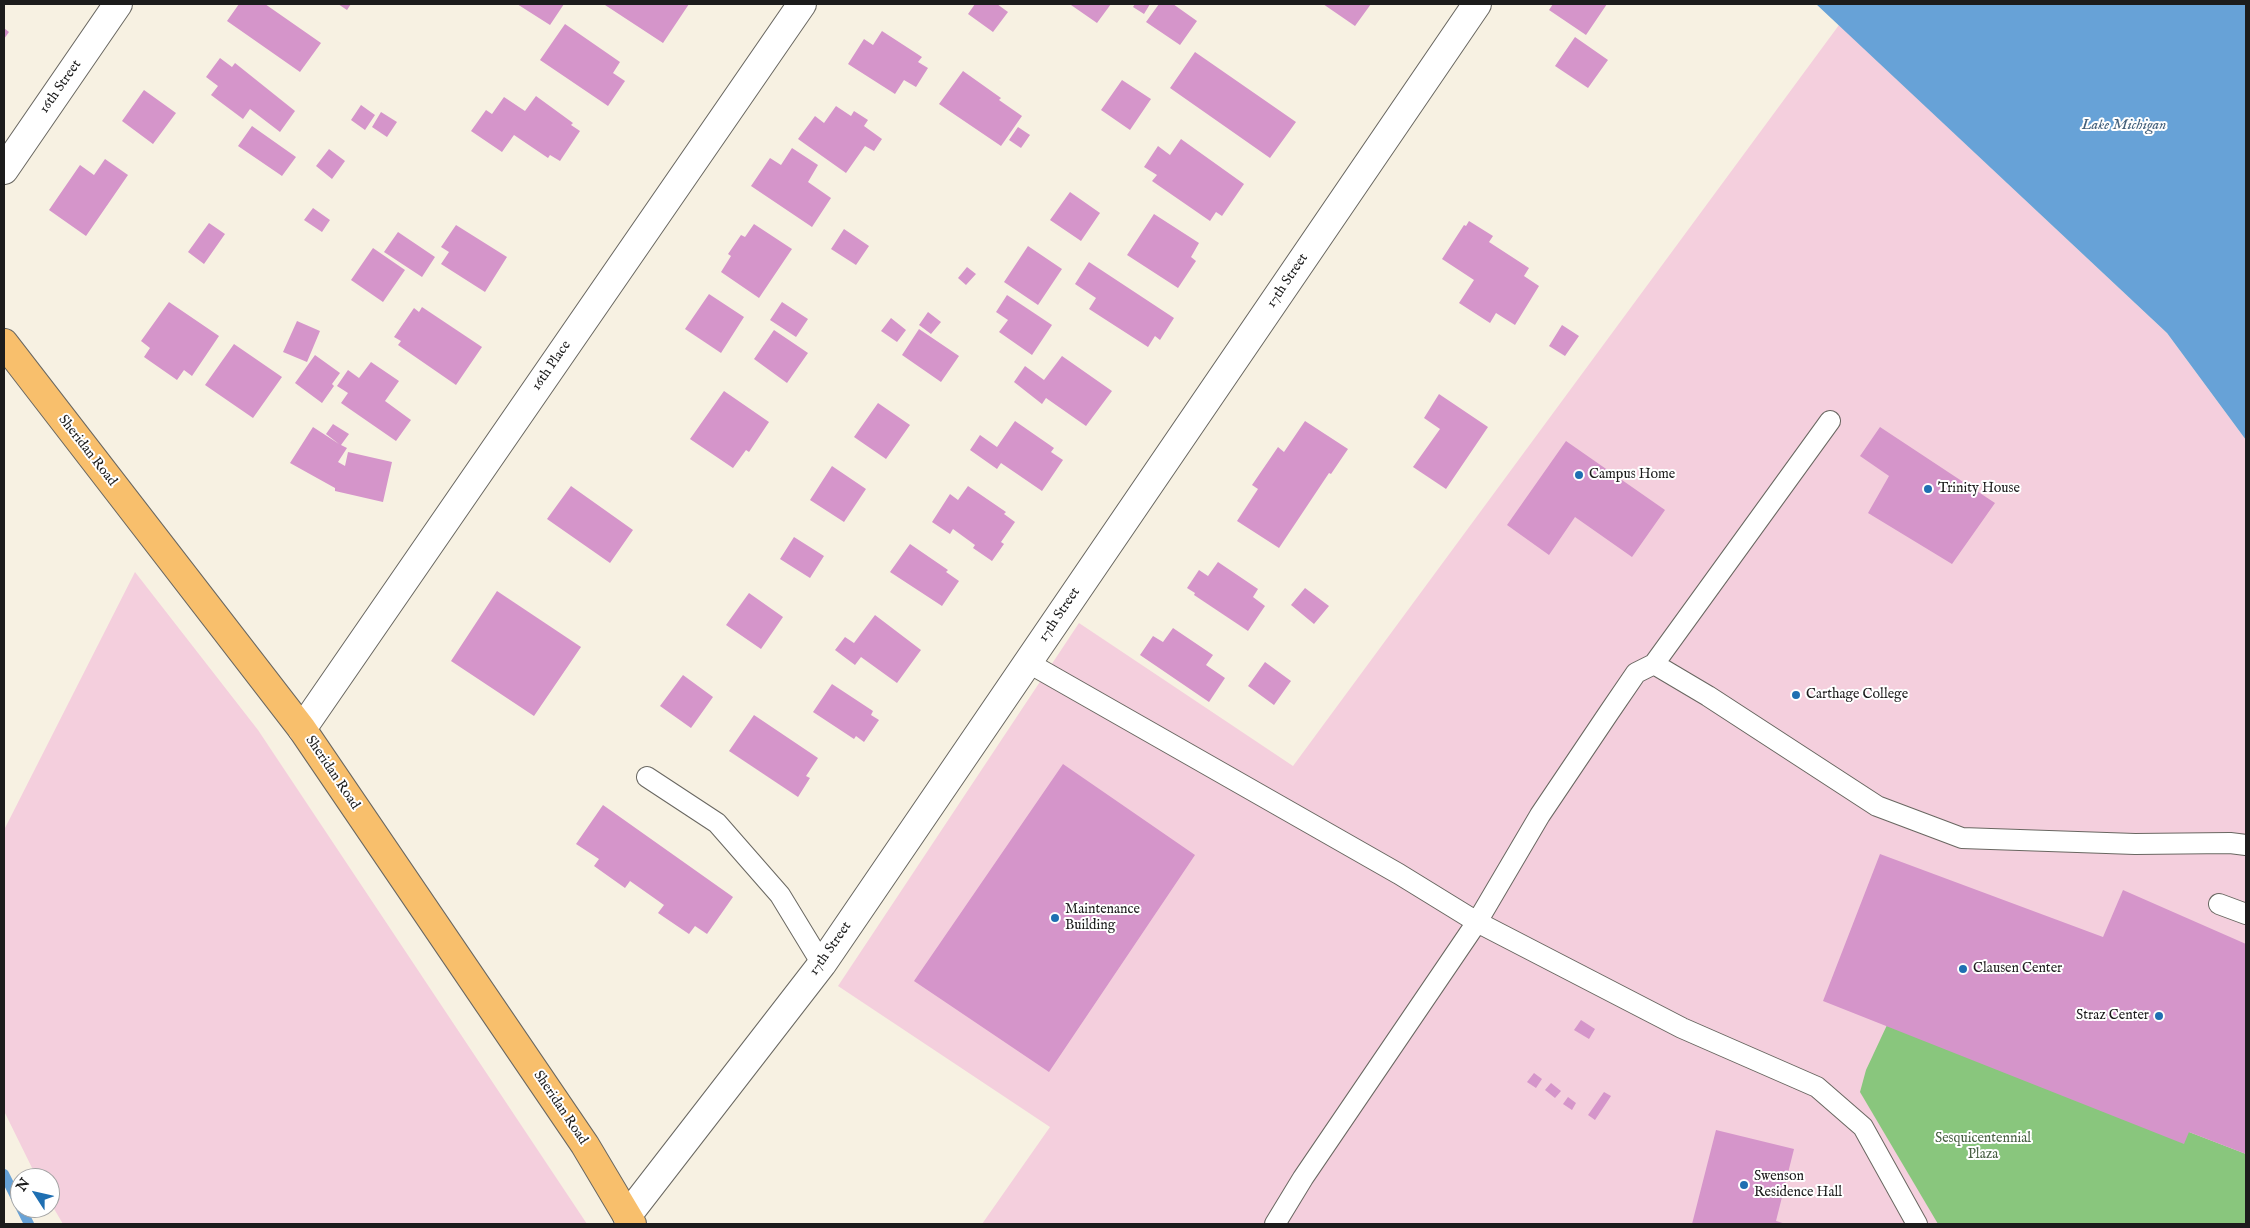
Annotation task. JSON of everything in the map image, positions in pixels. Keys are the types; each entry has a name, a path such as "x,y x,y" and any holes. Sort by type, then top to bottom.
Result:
{"main road":[{"name":"Sheridan Road","path":"4,343 302,728 585,1145 630,1220"}],"street":[{"name":"16th Street","path":"4,170 118,4"},
{"name":"16th Place","path":"302,728 802,4"},
{"name":"17th Street","path":"630,1220 822,964 1477,4"}],"lane":[{"path":"1275,1224 1303,1178 1477,922 1540,815 1631,680 1636,673 1654,664 1830,421"},
{"path":"1027,662 1383,864 1477,922 1682,1028 1817,1087 1863,1127 1916,1224"},
{"path":"1654,664 1708,696 1877,806 1962,838 2135,844 2230,843 2246,845"},
{"path":"647,777 718,823 780,895 822,964"},
{"path":"2219,904 2246,914"}],"shaded area":[{"name":"Carthage College","path":"1839,25 2167,333 2246,440 2246,1224 982,1224 1050,1127 838,986 1079,623 1293,766"},
{"path":"135,572 258,730 587,1224 63,1224 59,1218 60,1168 32,1168 4,1111 4,830"}],"green space":[{"name":"Sesquicentennial Plaza","path":"1887,1025 2246,1154 2246,1224 1938,1224 1860,1092 1866,1070"}],"water":[{"name":"Lake Michigan","path":"1816,4 2246,4 2246,440 2167,333"}],"building":[{"path":"239,4 265,4 321,43 300,72 227,21"},
{"path":"338,4 351,4 347,10"},
{"path":"517,4 564,4 550,25"},
{"path":"606,4 689,4 663,43"},
{"path":"975,4 997,4 1008,12 993,32 968,14"},
{"path":"1072,4 1111,4 1097,23"},
{"path":"1135,4 1150,4 1144,14 1133,7"},
{"path":"1159,4 1173,4 1197,21 1180,45 1146,22"},
{"path":"1323,4 1371,4 1355,26"},
{"path":"1553,4 1607,4 1586,35 1549,10"},
{"path":"565,24 620,62 613,73 625,81 608,106 540,60"},
{"path":"4,28 9,32 4,39"},
{"path":"882,31 922,57 918,62 928,68 916,87 904,80 895,94 848,64 864,39 873,45"},
{"path":"1575,37 1608,60 1588,88 1555,66"},
{"path":"1195,52 1296,122 1270,158 1170,88"},
{"path":"220,58 232,67 235,63 295,111 280,132 250,109 243,119 211,95 218,86 206,77"},
{"path":"963,71 1001,98 999,100 1022,116 1001,146 939,104"},
{"path":"1122,80 1151,99 1130,130 1101,110"},
{"path":"144,90 176,113 153,144 122,121"},
{"path":"536,96 573,123 571,125 580,131 560,161 550,155 548,158 514,135 502,152 471,131 486,110 492,114 504,97 525,111"},
{"path":"361,105 375,115 365,130 351,120"},
{"path":"836,106 851,116 854,111 868,120 864,126 882,139 874,151 865,146 846,173 798,139 815,116 824,123"},
{"path":"381,112 397,122 387,137 372,127"},
{"path":"252,126 296,157 282,176 238,146"},
{"path":"1018,127 1030,135 1021,148 1009,140"},
{"path":"1181,139 1244,184 1222,216 1216,212 1210,221 1152,181 1157,175 1144,167 1158,146 1170,155"},
{"path":"792,148 818,165 808,182 831,198 812,227 751,186 770,158 781,165"},
{"path":"329,149 345,161 332,179 316,166"},
{"path":"105,159 128,175 86,236 49,210 80,165 94,175"},
{"path":"1070,192 1100,213 1081,241 1050,220"},
{"path":"313,208 330,220 322,232 304,220"},
{"path":"1154,214 1199,243 1191,257 1196,261 1178,288 1127,255"},
{"path":"1469,221 1493,236 1489,242 1529,268 1524,276 1539,286 1515,325 1496,313 1490,323 1459,303 1474,280 1442,259 1464,225 1466,226"},
{"path":"209,223 225,234 204,264 188,252"},
{"path":"754,224 792,249 759,298 721,272 731,256 728,254 741,235 745,237"},
{"path":"456,225 507,257 485,292 441,264 449,252 441,247"},
{"path":"844,229 869,246 856,265 831,249"},
{"path":"398,232 435,257 422,277 384,252"},
{"path":"1028,246 1062,269 1038,305 1004,282"},
{"path":"373,248 405,270 383,302 351,280"},
{"path":"1089,262 1174,318 1160,340 1155,336 1148,347 1089,309 1096,298 1075,284"},
{"path":"967,267 976,274 966,285 958,278"},
{"path":"709,294 744,317 721,353 685,329"},
{"path":"1007,295 1052,325 1032,355 999,332 1008,320 996,312"},
{"path":"169,302 219,336 192,376 184,370 177,380 144,357 150,348 141,341"},
{"path":"782,302 808,319 796,337 770,320"},
{"path":"422,307 482,347 456,385 398,345 401,341 394,337 414,308 419,312"},
{"path":"928,312 941,322 931,334 919,325"},
{"path":"891,318 906,330 897,342 881,331"},
{"path":"297,321 320,331 307,362 283,352"},
{"path":"1562,325 1579,336 1565,356 1549,346"},
{"path":"919,329 959,356 941,382 902,355"},
{"path":"774,330 808,353 787,383 754,359"},
{"path":"234,344 282,377 253,418 205,385"},
{"path":"315,355 340,373 332,384 334,386 322,403 295,383"},
{"path":"1062,356 1112,391 1086,426 1046,398 1042,404 1014,382 1025,366 1044,380"},
{"path":"371,362 399,381 385,401 411,420 396,441 341,403 348,393 337,386 348,370 359,378"},
{"path":"724,391 769,422 749,452 746,450 733,468 690,439"},
{"path":"1439,394 1488,427 1446,489 1413,467 1440,429 1424,418"},
{"path":"878,403 910,425 886,459 854,437"},
{"path":"1015,421 1054,448 1051,452 1063,460 1042,491 1001,463 997,469 970,450 980,435 997,447"},
{"path":"1305,421 1348,449 1331,474 1329,473 1279,548 1237,521 1258,489 1252,485 1278,447 1284,452"},
{"path":"333,424 349,434 341,445 347,448 338,462 345,466 348,452 392,462 383,502 335,491 335,488 290,463 313,427 339,444 326,434"},
{"name":"Trinity House","path":"1880,427 1995,503 1952,564 1868,513 1889,476 1860,456"},
{"name":"Campus Home","path":"1566,441 1665,510 1632,557 1575,517 1549,555 1507,525"},
{"path":"832,466 866,489 844,522 810,500"},
{"path":"571,486 633,530 610,563 547,519"},
{"path":"968,486 1006,512 1004,514 1015,522 1001,542 1004,544 992,561 973,548 975,545 953,529 950,534 932,522 950,494 958,500"},
{"path":"794,537 824,556 810,578 780,559"},
{"path":"910,544 948,570 946,572 959,581 942,606 890,572"},
{"path":"1218,562 1258,589 1253,597 1265,606 1248,631 1194,595 1195,593 1187,588 1199,570 1208,576"},
{"path":"1305,588 1329,606 1314,624 1291,605"},
{"path":"497,591 581,647 534,716 451,661"},
{"path":"749,593 783,617 761,649 726,625"},
{"path":"875,615 921,650 897,683 861,657 855,665 835,650 845,637 854,643"},
{"path":"1173,628 1213,655 1206,665 1225,678 1209,702 1140,655 1153,636 1163,642"},
{"path":"1265,662 1291,681 1274,705 1248,686"},
{"path":"683,675 713,697 691,728 660,706"},
{"path":"832,684 873,711 871,715 879,720 864,742 856,736 854,739 813,712"},
{"path":"754,715 818,758 806,776 810,778 798,797 729,751"},
{"name":"Maintenance Building","path":"1063,764 1195,855 1049,1072 914,981"},
{"path":"603,805 733,897 707,934 695,926 689,934 658,913 664,905 630,881 625,888 594,866 599,859 576,844"},
{"path":"1880,854 2103,937 2123,890 2246,944 2246,1154 2189,1132 2184,1144 1823,1001"},
{"path":"1581,1020 1595,1029 1589,1039 1574,1030"},
{"path":"1534,1073 1542,1079 1536,1088 1527,1082"},
{"path":"1551,1083 1561,1091 1555,1098 1545,1090"},
{"path":"1604,1092 1611,1096 1595,1120 1588,1115"},
{"path":"1568,1097 1576,1103 1572,1110 1563,1104"},
{"name":"Swenson Residence Hall","path":"1716,1130 1794,1149 1776,1221 1786,1224 1692,1224"}],"waterway":[{"path":"4,1174 10,1186"},
{"path":"26,1218 29,1224"}],"place":[{"name":"Campus Home","path":"1579,475"},
{"name":"Trinity House","path":"1928,489"},
{"name":"Carthage College","path":"1796,695"},
{"name":"Maintenance Building","path":"1055,918"},
{"name":"Clausen Center","path":"1963,969"},
{"name":"Straz Center","path":"2159,1016"},
{"name":"Swenson Residence Hall","path":"1744,1185"}]}
